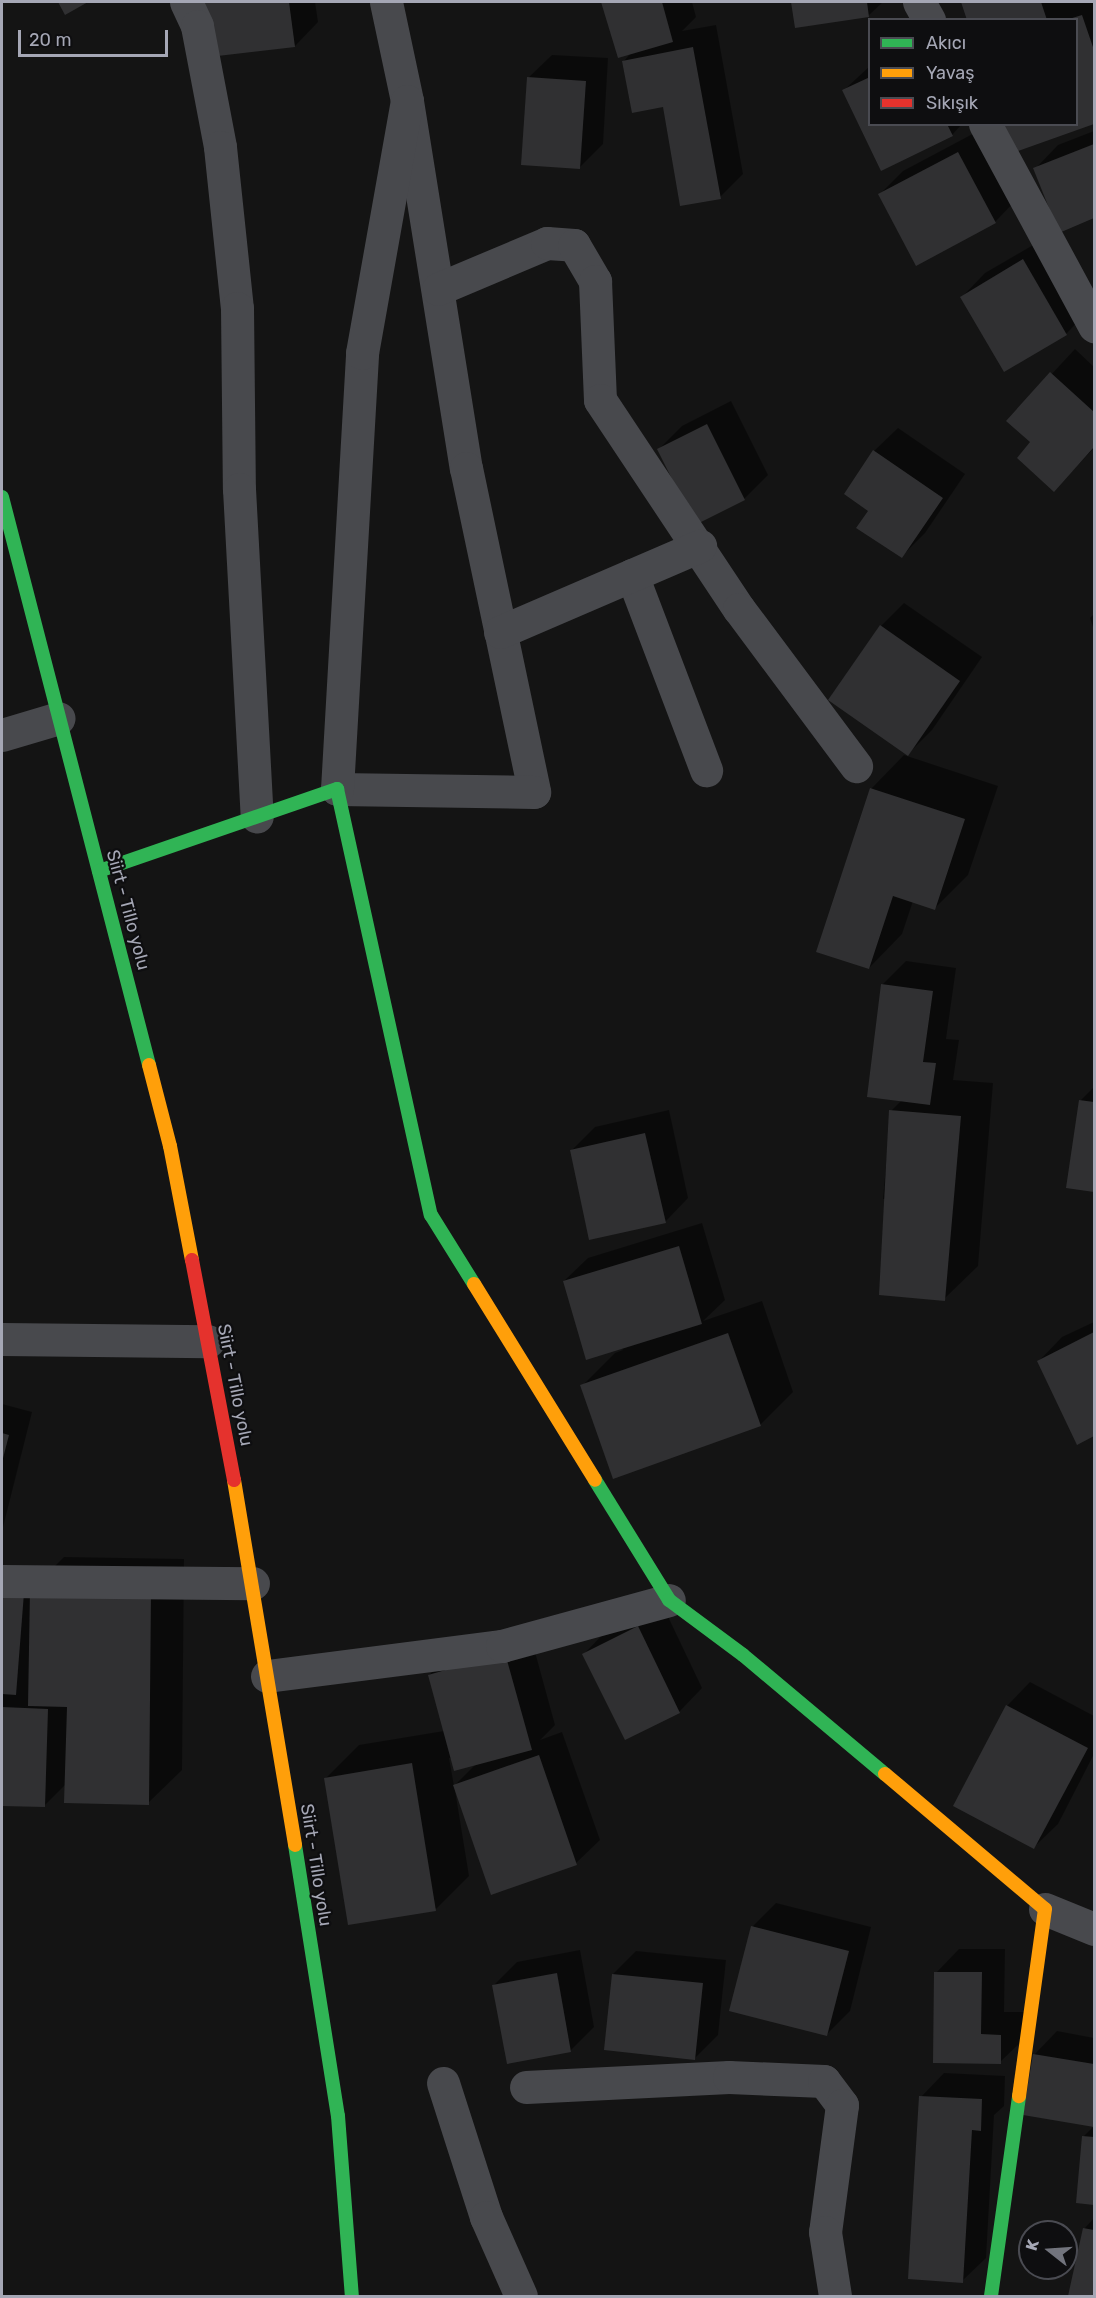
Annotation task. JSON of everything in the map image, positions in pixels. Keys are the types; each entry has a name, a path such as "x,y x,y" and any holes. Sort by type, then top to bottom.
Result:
{"street":[{"path":"186,2 197,26 220,147 237,308 239,489 257,817"},
{"path":"99,871 337,789 534,792 466,468 407,101 386,2"},
{"path":"919,2 928,18"},
{"path":"407,101 362,353 337,789 431,1215 669,1600 743,1655 1045,1909 1095,1929"},
{"path":"987,126 1095,326"},
{"path":"438,289 547,243 573,245 595,281 600,400 700,546 739,609 856,766"},
{"name":"Siirt - Tillo yolu","path":"2,496 170,1146 208,1341 253,1583 338,2116 352,2296"},
{"path":"500,632 700,546"},
{"path":"632,575 706,770"},
{"path":"2,735 59,718"},
{"path":"2,1339 208,1341"},
{"path":"2,1581 253,1583"},
{"path":"267,1676 502,1646 669,1600"},
{"path":"991,2296 1045,1909"},
{"path":"526,2086 729,2077 824,2082 842,2105 825,2232 835,2296"},
{"path":"442,2083 486,2217 521,2296"}],"building":[{"path":"58,2 88,2 65,15"},
{"path":"201,2 289,2 295,47 209,57"},
{"path":"601,2 662,2 673,42 618,58"},
{"path":"791,2 867,2 869,17 795,28"},
{"path":"961,2 1041,2 1046,18 966,18"},
{"path":"1082,15 1094,50 1094,124 1007,155 997,126 1078,126 1078,18 1072,18"},
{"path":"693,47 721,199 680,206 663,107 632,113 622,61"},
{"path":"527,77 586,81 580,169 521,165"},
{"path":"868,78 868,126 948,126 953,136 881,171 842,90"},
{"path":"1094,144 1094,218 1059,233 1033,168"},
{"path":"958,152 996,223 916,266 878,194"},
{"path":"1023,259 1067,335 1004,372 960,297"},
{"path":"1050,372 1094,412 1094,447 1054,492 1017,458 1030,442 1006,421"},
{"path":"707,424 745,500 695,525 657,449"},
{"path":"873,450 943,498 902,558 856,528 868,511 844,494"},
{"path":"880,625 960,681 908,756 828,700"},
{"path":"870,788 965,819 935,910 893,896 869,969 816,952"},
{"path":"881,984 933,991 923,1062 936,1063 930,1105 867,1097"},
{"path":"1079,1100 1094,1102 1094,1192 1066,1188"},
{"path":"889,1110 961,1116 945,1301 879,1295"},
{"path":"645,1133 666,1223 589,1240 570,1150"},
{"path":"679,1246 702,1324 586,1360 563,1281"},
{"path":"1094,1332 1094,1436 1077,1445 1037,1361"},
{"path":"728,1333 761,1426 613,1479 580,1385"},
{"path":"2,1433 9,1435 2,1462"},
{"path":"30,1589 151,1592 149,1805 64,1803 67,1707 28,1706"},
{"path":"2,1591 24,1593 16,1695 2,1694"},
{"path":"638,1626 680,1713 625,1740 582,1654"},
{"path":"505,1653 532,1750 454,1771 428,1675"},
{"path":"1006,1705 1088,1748 1034,1849 953,1806"},
{"path":"2,1707 48,1709 45,1807 2,1806"},
{"path":"539,1755 577,1865 491,1895 453,1785"},
{"path":"412,1763 436,1911 348,1925 324,1778"},
{"path":"751,1926 849,1951 827,2036 729,2011"},
{"path":"934,1972 982,1972 981,2034 1001,2035 1001,2064 933,2063"},
{"path":"557,1973 571,2052 507,2064 492,1985"},
{"path":"612,1974 703,1983 695,2060 604,2050"},
{"path":"1033,2054 1094,2064 1094,2127 1023,2115"},
{"path":"919,2096 982,2099 981,2131 972,2130 963,2283 908,2279"},
{"path":"1082,2136 1094,2137 1094,2205 1076,2203"},
{"path":"1083,2228 1094,2230 1094,2296 1068,2296 1072,2280 1078,2280 1078,2251"}],"traffic: fast":[{"path":"2,497 149,1065"},
{"path":"99,871 337,789 431,1215 474,1284"},
{"path":"595,1480 669,1600 743,1655 885,1774"},
{"path":"295,1845 338,2116 352,2296"},
{"path":"991,2296 1019,2096"}],"traffic: slow":[{"path":"149,1065 170,1146 192,1260"},
{"path":"474,1284 595,1480"},
{"path":"234,1480 295,1845"},
{"path":"885,1774 1045,1909 1019,2096"}],"traffic: jam":[{"path":"192,1260 234,1480"}]}
